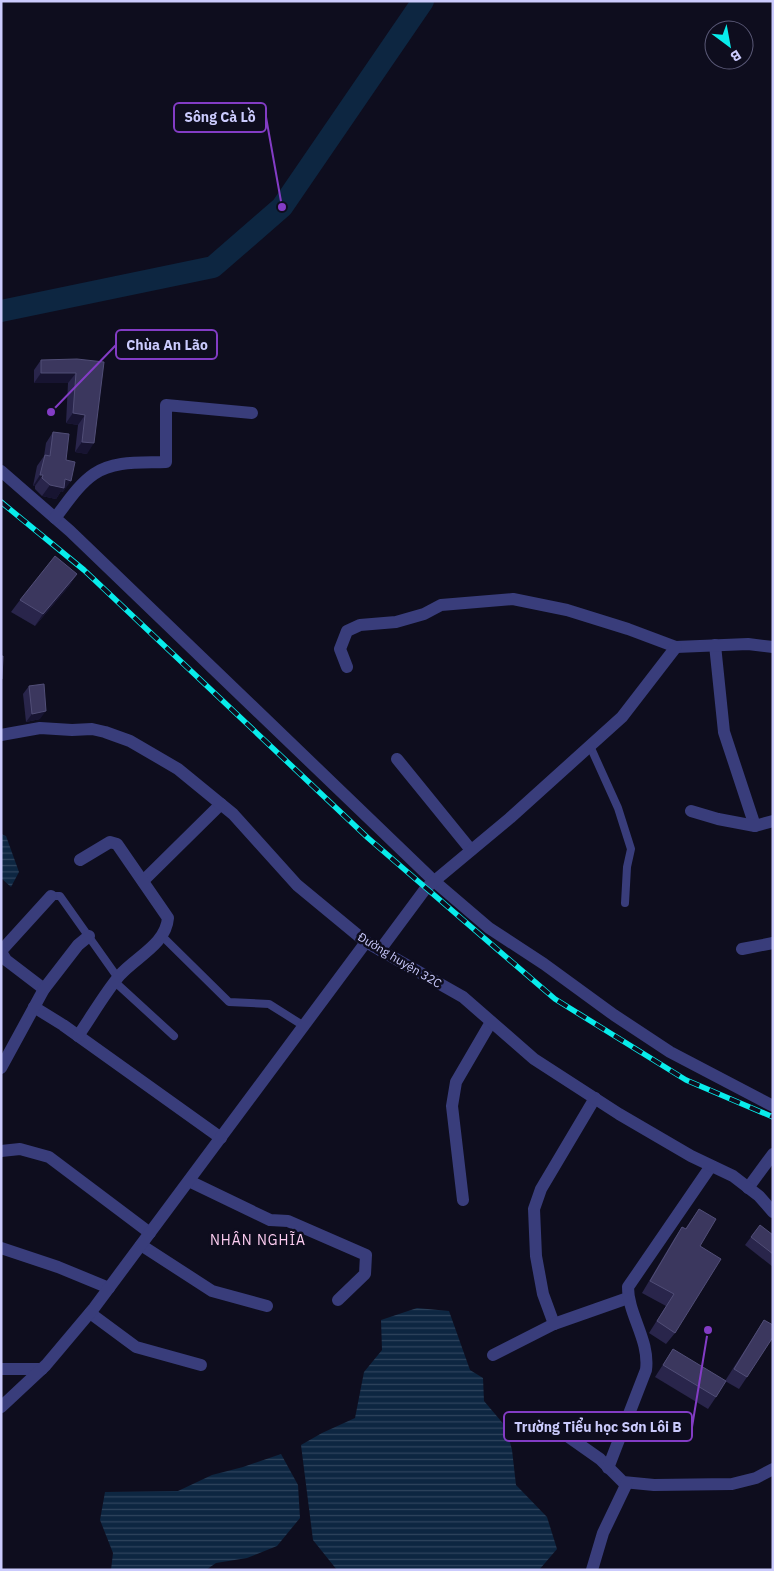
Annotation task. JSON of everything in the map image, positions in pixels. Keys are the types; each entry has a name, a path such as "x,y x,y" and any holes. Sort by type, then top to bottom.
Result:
{"street":[{"path":"55,518 85,482 102,469 116,465 166,462 166,405 252,413"},
{"path":"1,471 55,518 434,881 489,928 670,1052 773,1106"},
{"path":"347,667 340,649 348,632 360,625 396,622 424,614 442,605 513,599 567,610 628,629 676,647 748,644 773,647"},
{"path":"715,645 724,732 755,826"},
{"path":"380,950 426,888 510,818 622,717 676,647"},
{"name":"Đường huyện 32C","path":"1,735 40,728 92,729 130,741 178,769 232,814 298,885 366,942 462,997 534,1059 595,1098 691,1156 733,1176 758,1196 773,1212"},
{"path":"397,759 471,850"},
{"path":"144,881 221,804"},
{"path":"691,811 718,819 755,826 773,820"},
{"path":"78,1036 117,980 162,936 168,924 168,918 117,844 110,842 80,860"},
{"path":"44,988 6,960 1,951 51,896"},
{"path":"1,1068 44,988 78,945 89,936"},
{"path":"1,1407 42,1369 90,1313 366,942"},
{"path":"742,949 773,943"},
{"path":"34,1007 221,1138"},
{"path":"462,1200 452,1106 456,1082 491,1022"},
{"path":"554,1324 543,1294 536,1256 534,1209 541,1189 595,1098"},
{"path":"1,1150 20,1149 49,1157 150,1233"},
{"path":"748,1188 773,1154"},
{"path":"608,1468 646,1370 647,1362 640,1332 628,1298 628,1287 711,1166"},
{"path":"189,1181 270,1220 288,1222 366,1255 365,1274 338,1300"},
{"path":"141,1245 212,1291 267,1306"},
{"path":"1,1248 58,1267 109,1288"},
{"path":"493,1355 554,1324 628,1298"},
{"path":"90,1313 136,1347 201,1365"},
{"path":"1,1369 42,1369"},
{"path":"556,1428 600,1459 623,1482 627,1483 654,1485 732,1484 756,1478 773,1469"},
{"path":"592,1570 603,1533 627,1483"}],"lane":[{"path":"590,746 618,808 631,849 626,867 625,903"},
{"path":"51,896 60,896 89,936 117,980 174,1036"},
{"path":"162,936 229,1002 269,1004 304,1026"}],"water":[{"path":"1,834 6,836 19,872 11,887 1,878"},
{"path":"417,1308 449,1311 470,1370 483,1378 484,1401 506,1427 512,1450 516,1485 547,1517 557,1549 539,1570 337,1570 313,1540 301,1445 355,1418 364,1372 382,1350 381,1320"},
{"path":"281,1454 298,1485 300,1518 277,1546 247,1558 216,1563 206,1570 111,1570 113,1553 100,1520 105,1492 178,1491 212,1475"}],"building":[{"path":"77,359 104,362 94,443 82,442 85,415 73,413 76,373 41,373 41,360"},
{"path":"53,432 69,434 66,460 75,462 71,481 65,479 64,488 50,485 42,478 43,475 40,475 45,455 50,456"},
{"path":"55,556 77,574 43,614 20,600"},
{"path":"1,656 3,656 2,679 1,679"},
{"path":"44,684 46,711 32,714 29,686"},
{"path":"699,1209 716,1219 700,1246 721,1259 675,1333 657,1321 674,1294 650,1281 682,1227 686,1229"},
{"path":"760,1225 773,1235 773,1254 751,1237"},
{"path":"764,1320 773,1325 773,1337 747,1377 734,1369"},
{"path":"673,1349 726,1381 716,1397 663,1365"}],"waterway":[{"path":"1,311 213,267 282,207 423,1"}],"railway":[{"path":"1,502 84,570 368,838 555,999 686,1080 773,1117"}],"place":[{"name":"Sông Cà Lồ","path":"282,207"},
{"name":"Chùa An Lão","path":"51,412"},
{"name":"Trường Tiểu học Sơn Lôi B","path":"708,1330"}],"district":[{"name":"NHÂN NGHĨA","path":"258,1240"}]}
